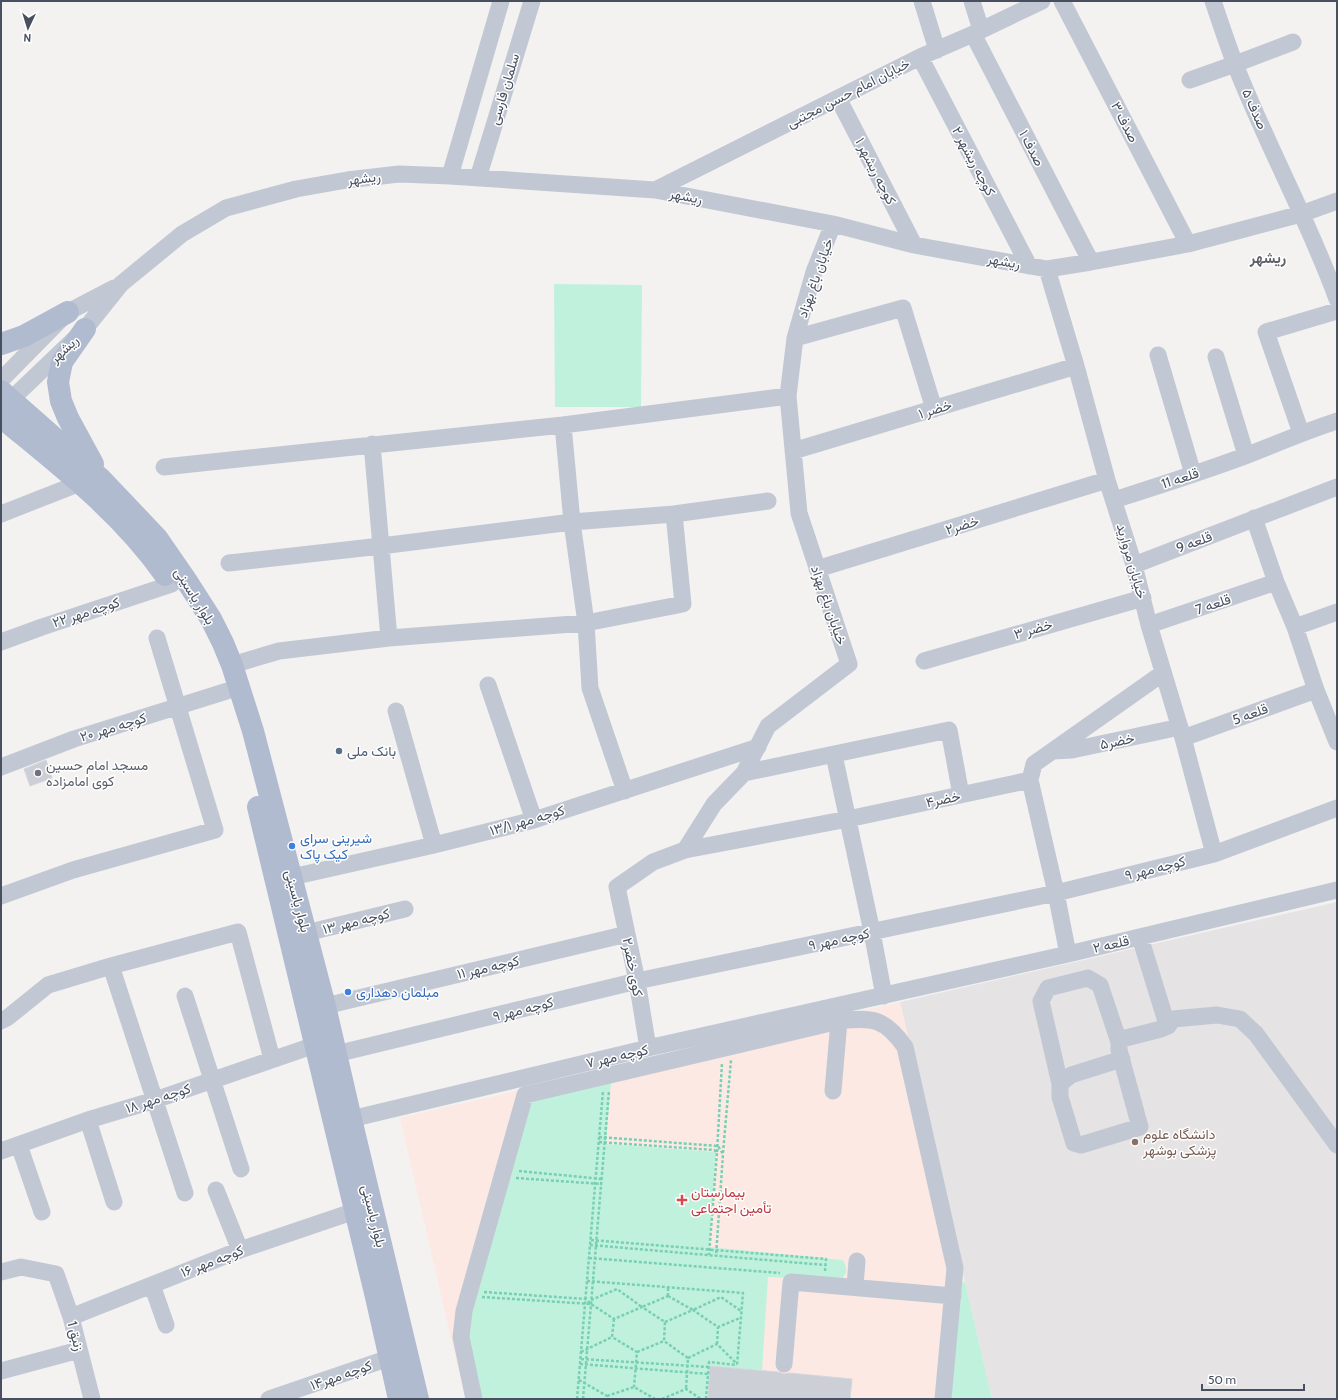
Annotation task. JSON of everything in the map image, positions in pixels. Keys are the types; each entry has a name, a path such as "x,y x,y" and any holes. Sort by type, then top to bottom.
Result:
{"main road":[{"path":"1,344 24,336 68,312"},
{"path":"86,329 62,362 58,382 61,401 91,481"},
{"name":"بلوار یاسینی","path":"3,404 157,538 211,619 232,665 253,731 292,877 325,1006 351,1119 384,1294 389,1358 399,1399"},
{"name":"بلوار یاسینی","path":"91,481 130,531 152,556 172,584 206,643 219,669 241,735 355,1211 418,1399"}],"street":[{"name":"سلمان فارسی","path":"450,176 501,1"},
{"name":"سلمان فارسی","path":"478,178 532,1"},
{"path":"922,1 937,50"},
{"name":"صدف ۱","path":"972,1 977,32 1091,262"},
{"name":"خیابان امام حسن مجتبی","path":"655,190 920,57 1042,1"},
{"name":"صدف ۳","path":"1062,1 1188,244"},
{"name":"صدف ۵","path":"1213,1 1235,64 1301,214 1323,260 1337,299"},
{"path":"1190,80 1293,42"},
{"name":"کوچه ریشهر ۲","path":"920,57 1029,266"},
{"name":"کوچه ریشهر ۱","path":"838,98 914,245"},
{"name":"ریشهر","path":"1,380 68,312 121,284 182,234 226,208 296,189 347,180 399,174 655,190 833,224 914,245 1047,269 1188,244 1301,214 1337,201"},
{"name":"خیابان باغ بهزاد","path":"685,850 714,804 744,773 768,726 849,664 799,513 788,396 795,338 814,272 833,224"},
{"name":"خیابان مروارید","path":"1047,269 1076,366 1107,480 1134,565 1149,625 1182,732 1214,854"},
{"name":"ریشهر","path":"3,404 86,329 121,284"},
{"path":"795,338 903,308 934,409"},
{"path":"1301,433 1266,332 1337,311"},
{"path":"1158,355 1193,474"},
{"path":"1216,357 1246,455"},
{"name":"خضر ۱","path":"793,451 1076,366"},
{"path":"164,467 563,425 788,396"},
{"name":"قلعه 11","path":"1114,500 1193,474 1337,421"},
{"path":"563,425 572,522 586,623 590,688 625,791"},
{"path":"372,444 389,638"},
{"name":"خضر۲","path":"817,569 1107,480"},
{"path":"1,514 91,481"},
{"name":"قلعه 9","path":"1134,565 1337,487"},
{"path":"229,563 572,522 674,514 768,501"},
{"path":"232,665 279,651 389,638 586,623 683,604 674,514"},
{"path":"1254,518 1276,582 1295,627 1316,690 1337,742"},
{"name":"قلعه 7","path":"1149,625 1276,582"},
{"name":"کوچه مهر ۲۲","path":"1,642 172,584"},
{"name":"خضر ۳","path":"924,661 1143,598"},
{"path":"1295,627 1337,612"},
{"path":"1,896 73,870 215,830 157,638"},
{"path":"1068,954 1056,893 1030,780 1034,764 1163,673"},
{"path":"488,686 534,820"},
{"name":"قلعه 5","path":"1182,732 1316,690"},
{"name":"کوچه مهر ۲۰","path":"1,767 74,739 227,692"},
{"path":"396,710 434,845"},
{"path":"744,773 949,730 961,794"},
{"name":"خضر۵","path":"1053,751 1072,750 1182,732"},
{"name":"کوچه مهر ۱۳/۱","path":"292,877 434,845 534,820 758,747"},
{"path":"834,755 872,932 884,996"},
{"name":"خضر۴","path":"685,850 848,819 1030,780"},
{"name":"کوچه مهر ۹","path":"336,1054 637,981 1056,893 1214,854 1337,808"},
{"name":"کوی خضر۲","path":"648,1048 637,981 617,887 653,862 685,850"},
{"name":"قلعه ۲","path":"884,996 1337,890"},
{"name":"کوچه مهر ۱۳","path":"306,933 405,909"},
{"path":"1,1021 7,1018 48,985 111,966 238,932 272,1059"},
{"name":"کوچه مهر ۱۱","path":"325,1006 626,934"},
{"path":"1140,937 1165,1018 1174,1019 1217,1015 1240,1019 1256,1034 1337,1146"},
{"path":"111,966 185,1193"},
{"path":"1088,978 1100,985 1120,1050 1140,1127 1081,1145 1074,1142 1060,1097 1060,1084 1041,1000 1048,988 1088,978"},
{"path":"185,996 241,1169"},
{"name":"کوچه مهر ۷","path":"351,1119 648,1048 884,996"},
{"path":"474,1399 461,1337 464,1311 525,1095 839,1021 860,1018 872,1020 886,1026 897,1036 904,1047 955,1268 943,1399"},
{"path":"1120,1050 1122,1039 1168,1026 1174,1019"},
{"path":"833,1091 839,1021"},
{"name":"کوچه مهر ۱۸","path":"1,1151 88,1120 155,1100 315,1045"},
{"path":"1060,1084 1071,1075 1120,1050"},
{"path":"88,1120 114,1202"},
{"path":"19,1145 42,1212"},
{"path":"216,1190 240,1250"},
{"name":"کوچه مهر ۱۶","path":"71,1317 240,1250 355,1211"},
{"path":"855,1286 857,1261"},
{"name":"زنبق 1","path":"1,1272 22,1267 56,1274 71,1317 92,1399"},
{"path":"784,1364 791,1282 855,1286 953,1296"},
{"path":"152,1285 166,1325"},
{"path":"1,1371 80,1350"},
{"name":"کوچه مهر۱۴","path":"270,1399 389,1358"}],"path":[{"path":"709,1255 727,1047"},
{"path":"716,1256 724,1147 727,1047"},
{"path":"577,1399 599,1137 607,1076"},
{"path":"583,1399 602,1184 607,1076"},
{"path":"599,1137 724,1147"},
{"path":"599,1142 714,1150 717,1152"},
{"path":"718,1146 723,1154"},
{"path":"503,1173 602,1179"},
{"path":"503,1173 602,1184"},
{"path":"591,1240 826,1259"},
{"path":"590,1245 826,1264"},
{"path":"589,1258 785,1274"},
{"path":"587,1281 743,1293 740,1318 738,1365"},
{"path":"617,1283 617,1289"},
{"path":"668,1287 668,1296"},
{"path":"585,1304 617,1289"},
{"path":"617,1289 665,1322"},
{"path":"721,1292 721,1297"},
{"path":"469,1294 592,1300"},
{"path":"469,1294 592,1304"},
{"path":"614,1319 668,1296"},
{"path":"668,1296 693,1310 718,1327"},
{"path":"665,1322 721,1297"},
{"path":"721,1297 741,1312"},
{"path":"586,1299 614,1319"},
{"path":"718,1327 740,1318"},
{"path":"612,1337 614,1319"},
{"path":"664,1340 665,1322"},
{"path":"718,1327 717,1344 738,1365"},
{"path":"581,1352 612,1337"},
{"path":"612,1337 637,1352"},
{"path":"637,1352 664,1340"},
{"path":"664,1340 688,1358"},
{"path":"688,1358 717,1344"},
{"path":"634,1387 637,1352"},
{"path":"686,1388 688,1358"},
{"path":"581,1359 709,1367"},
{"path":"706,1399 709,1362 738,1365"},
{"path":"580,1364 708,1374"},
{"path":"579,1380 607,1397 634,1387"},
{"path":"634,1387 655,1399"},
{"path":"662,1399 686,1388"},
{"path":"686,1388 701,1399"}],"shaded area":[{"name":"دانشگاه علوم پزشکی بوشهر","path":"1337,902 1337,1399 992,1399 900,1002"},
{"name":"بیمارستان تأمین اجتماعی","path":"900,1002 992,1399 465,1399 400,1118"}],"green space":[{"path":"554,284 642,285 641,407 555,407"},
{"path":"611,1082 606,1144 716,1152 709,1247 843,1260 846,1266 846,1273 841,1280 768,1277 762,1370 711,1366 708,1399 480,1399 467,1322 531,1103 536,1098"},
{"path":"965,1282 992,1399 951,1399 959,1283"}],"building":[{"name":"مسجد امام حسین کوی امامزاده","path":"46,760 52,778 30,786 24,769"},
{"path":"710,1366 778,1372 784,1374 789,1373 852,1379 850,1399 708,1399"}],"place":[{"name":"بانک ملی","path":"339,751"},
{"name":"مسجد امام حسین کوی امامزاده","path":"38,773"},
{"name":"شیرینی سرای کیک پاک","path":"292,846"},
{"name":"مبلمان دهداری","path":"348,992"},
{"name":"دانشگاه علوم پزشکی بوشهر","path":"1135,1142"},
{"name":"بیمارستان تأمین اجتماعی","path":"682,1200"}],"district":[{"name":"ریشهر","path":"1268,258"}]}
